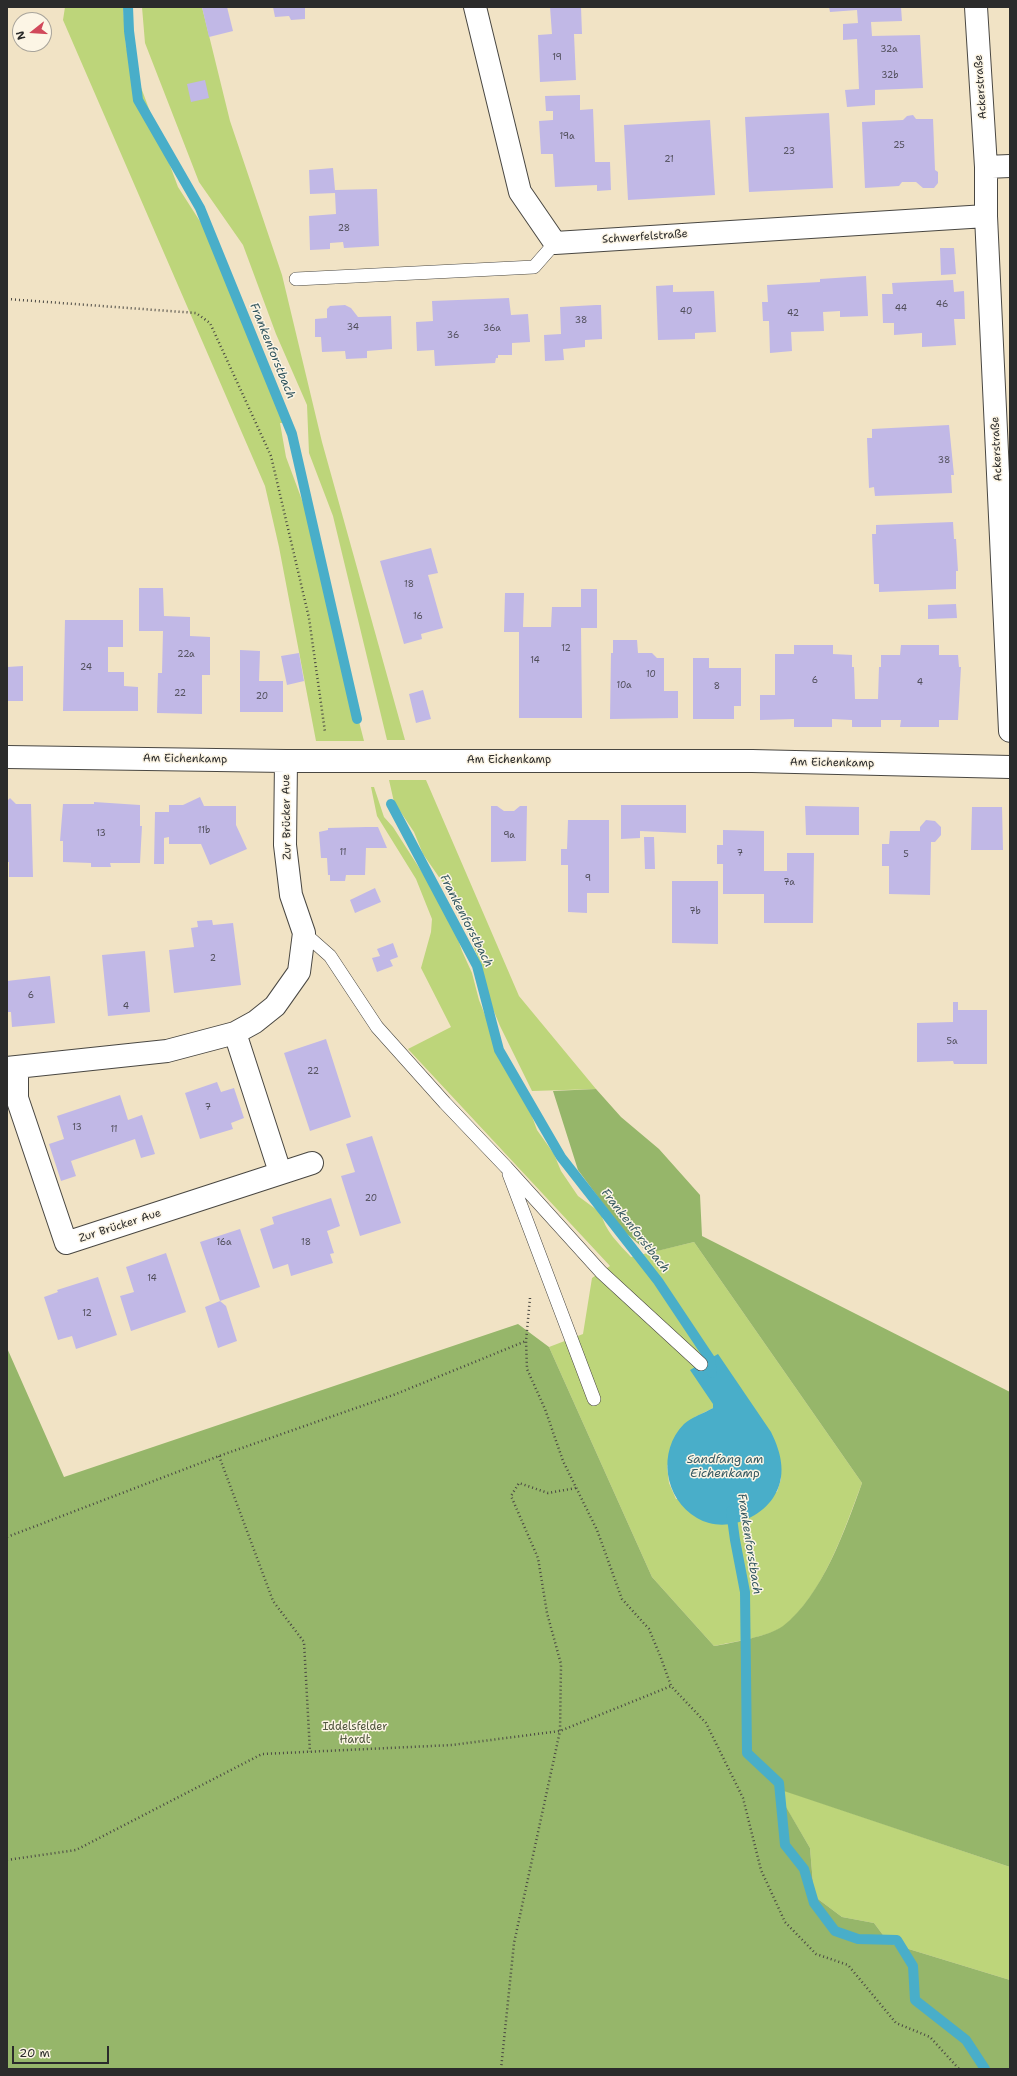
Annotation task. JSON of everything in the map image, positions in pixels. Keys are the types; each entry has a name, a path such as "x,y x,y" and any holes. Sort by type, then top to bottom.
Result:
{"street":[{"path":"475,7 520,192 555,243"},
{"name":"Ackerstraße","path":"976,7 986,167 986,216 1003,413 1010,731"},
{"path":"986,167 1010,166"},
{"name":"Schwerfelstraße","path":"555,243 986,216"},
{"name":"Am Eichenkamp","path":"7,757 286,760 752,761 1010,768"},
{"name":"Zur Brücker Aue","path":"286,760 285,845 291,895 304,933 299,972 275,1006 255,1022 235,1033 168,1051 12,1067 17,1098 66,1244 280,1172 312,1163"},
{"path":"235,1033 280,1172"}],"lane":[{"path":"296,279 534,267 555,243"},
{"path":"304,933 330,956 377,1027 444,1103 506,1167 601,1272 700,1364"},
{"path":"506,1167 594,1399"}],"path":[{"path":"7,299 196,313 210,323 271,456 309,618 330,760"},
{"path":"530,1296 526,1341 528,1369 545,1409 563,1460 597,1530 622,1598 648,1629 661,1658 670,1686 706,1723 743,1798 761,1870 785,1922 816,1954 848,1965 896,2023 930,2037 959,2069"},
{"path":"7,1537 219,1456 396,1394 526,1341"},
{"path":"219,1456 273,1601 304,1642 310,1752"},
{"path":"501,2069 514,1943 560,1730 561,1664 547,1613 538,1558 511,1496 519,1483 548,1493 576,1488"},
{"path":"7,1860 76,1850 262,1754 452,1745 560,1730 670,1686"}],"green space":[{"path":"65,7 123,7 126,47 178,187 219,251 249,334 289,423 280,423 286,457 309,519 314,549 318,549 329,605 364,741 316,741 279,547 265,486 63,20"},
{"path":"142,7 202,7 230,121 282,275 322,442 405,740 387,740 333,516 309,453 307,405 276,334 243,245 199,182 145,43"},
{"path":"389,780 426,780 519,996 596,1089 532,1091 500,1026 488,997 482,968 462,917 448,890 423,854 414,832 394,802"},
{"path":"371,787 374,787 384,817 393,827 450,916 462,951 472,973 479,1000 508,1073 513,1076 520,1091 519,1092 529,1108 537,1130 554,1154 561,1171 578,1196 601,1213 609,1231 631,1257 694,1242 862,1483 840,1540 822,1579 798,1612 784,1626 777,1630 750,1639 714,1646 652,1577 549,1347 583,1334 592,1278 610,1266 408,1049 451,1027 421,968 431,932 432,919 416,879 377,816","holes":["713,1404 781,1462 781,1479 777,1492 676,1499 669,1483 667,1466 695,1417 713,1408"]},
{"name":"Iddelsfelder Hardt","path":"596,1089 621,1117 659,1149 700,1195 702,1236 1010,1392 1010,1867 775,1788 810,1848 814,1896 842,1917 874,1923 889,1943 1010,1980 1010,2069 7,2069 7,1348 64,1477 518,1324 549,1347 652,1577 714,1646 760,1636 777,1630 797,1613 810,1597 821,1579 840,1540 862,1483 694,1242 649,1253 613,1222 610,1213 578,1170 553,1091"},
{"path":"774,1787 1010,1867 1010,1980 889,1943 874,1923 842,1917 814,1896 810,1848"}],"water":[{"name":"Sandfang am Eichenkamp","path":"718,1354 771,1432 778,1449 781,1465 780,1482 773,1498 766,1506 749,1518 728,1524 707,1522 697,1518 686,1510 677,1499 671,1487 668,1474 670,1447 675,1435 684,1424 694,1417 713,1408 713,1404 690,1370"}],"building":[{"path":"202,7 227,7 233,31 209,37"},
{"path":"273,7 305,7 305,19 291,20 289,16 275,17"},
{"path":"550,7 581,7 582,34 574,34 576,80 540,82 538,35 552,34"},
{"path":"829,7 901,7 902,21 871,22 872,36 920,35 923,88 875,90 875,105 847,107 845,90 859,89 857,39 843,40 843,24 858,23 857,10 830,12"},
{"path":"205,80 209,98 191,102 187,84"},
{"path":"580,95 580,110 593,109 595,162 610,162 611,190 597,191 597,185 555,187 553,154 541,154 539,121 553,120 553,111 546,111 545,96"},
{"path":"829,113 833,188 749,192 745,117"},
{"path":"913,115 916,119 933,119 935,170 938,172 938,183 934,188 923,188 916,182 902,182 899,186 865,188 862,122 903,120 907,116"},
{"path":"710,120 715,195 628,200 624,125"},
{"path":"333,168 335,190 377,189 379,246 344,248 343,242 330,243 330,249 310,250 309,216 336,214 335,193 310,194 309,170"},
{"path":"940,248 954,248 956,274 941,275"},
{"path":"866,276 868,316 840,317 840,311 823,312 824,331 791,332 792,351 770,353 769,321 763,321 762,302 768,302 767,285 820,282 820,279"},
{"path":"953,280 954,292 964,291 965,319 954,319 956,345 922,347 922,333 894,335 894,323 883,323 882,294 893,294 892,283"},
{"path":"673,285 673,292 714,291 716,332 695,333 695,339 658,340 656,286"},
{"path":"509,298 511,315 528,314 530,342 512,343 512,355 498,355 495,363 435,366 434,350 417,351 416,322 433,321 432,301"},
{"path":"345,305 351,308 358,317 391,316 392,349 367,351 367,358 346,359 345,351 322,352 321,337 315,337 315,319 327,318 327,309 330,306"},
{"path":"601,305 602,339 585,340 585,347 563,349 564,360 545,361 544,335 561,334 560,307"},
{"path":"949,425 954,475 951,475 952,493 875,496 874,487 869,488 867,438 872,438 872,429"},
{"path":"953,522 954,539 956,539 958,571 956,571 956,589 879,592 879,584 874,584 872,534 876,534 876,525"},
{"path":"431,548 438,573 428,575 443,628 421,634 422,639 404,644 380,561"},
{"path":"139,588 163,588 164,616 190,617 190,636 210,637 210,675 202,675 202,714 157,713 158,673 162,673 163,631 139,631"},
{"path":"581,589 597,589 597,628 581,628 582,718 519,718 519,632 504,632 505,593 524,593 523,627 551,627 552,607 581,607"},
{"path":"956,604 957,618 928,619 928,605"},
{"path":"65,620 123,620 123,647 108,647 108,672 124,672 124,686 138,687 138,711 63,711"},
{"path":"613,640 637,640 638,653 652,653 657,658 664,658 664,691 678,691 678,718 610,719 611,653 613,653"},
{"path":"794,645 833,645 833,654 852,655 855,699 878,699 881,655 900,655 901,645 939,645 939,655 958,655 959,667 961,667 958,720 939,720 939,727 900,727 901,720 881,720 881,727 852,727 852,720 832,719 832,727 794,727 794,719 760,720 760,695 775,695 775,654 794,654"},
{"path":"240,650 260,651 259,681 283,681 283,712 240,712"},
{"path":"299,653 304,681 287,685 281,656"},
{"path":"693,658 709,658 709,668 741,668 741,706 734,706 734,719 693,719"},
{"path":"23,666 23,701 7,701 7,667"},
{"path":"423,690 431,719 416,723 409,694"},
{"path":"200,797 204,806 236,806 236,825 247,849 210,865 201,844 169,844 169,837 164,838 164,864 154,864 155,812 169,812 169,805 183,805"},
{"path":"10,798 16,804 31,804 33,877 9,877 9,862 7,862 7,801"},
{"path":"94,802 140,805 140,826 142,826 140,863 110,863 111,867 91,867 91,863 63,862 63,841 60,841 63,804 94,804"},
{"path":"621,805 686,805 686,833 640,831 640,838 621,839"},
{"path":"491,806 497,806 504,811 514,811 520,806 527,806 526,861 491,862"},
{"path":"805,806 859,807 859,835 806,835"},
{"path":"972,807 1002,807 1003,850 971,850"},
{"path":"568,820 609,820 609,893 587,893 587,913 568,912 568,865 561,865 561,849 567,849"},
{"path":"926,820 935,821 941,827 941,835 935,842 931,842 930,895 889,894 889,866 882,866 882,844 889,844 890,831 920,831 920,827"},
{"path":"378,827 387,848 366,848 365,875 346,875 345,881 330,881 330,875 328,875 327,858 321,858 319,832 328,830 328,828"},
{"path":"723,830 764,831 764,871 787,871 787,853 814,853 813,923 764,923 764,894 723,894 723,864 717,864 717,845 723,845"},
{"path":"644,837 654,837 655,869 645,869"},
{"path":"672,881 718,881 718,944 672,943"},
{"path":"375,888 381,902 355,913 350,900"},
{"path":"212,920 213,925 233,923 241,985 174,993 169,950 194,947 191,928 198,927 197,921"},
{"path":"393,943 398,957 390,960 393,966 377,972 372,958 380,956 377,949"},
{"path":"145,951 150,1012 108,1016 102,955"},
{"path":"50,976 55,1023 12,1027 11,1012 7,1012 7,981"},
{"path":"953,1002 958,1002 958,1010 987,1010 987,1064 954,1064 953,1061 917,1062 917,1023 953,1022"},
{"path":"326,1039 351,1117 310,1131 284,1053"},
{"path":"217,1082 221,1092 234,1088 244,1118 231,1123 233,1129 200,1139 185,1093"},
{"path":"120,1095 128,1120 142,1115 155,1154 141,1158 135,1139 71,1161 76,1176 61,1181 49,1144 64,1139 57,1116"},
{"path":"372,1136 401,1223 360,1236 341,1176 355,1172 346,1144"},
{"path":"331,1198 340,1226 327,1231 334,1253 330,1254 333,1263 291,1276 288,1264 273,1269 260,1229 274,1224 272,1217"},
{"path":"240,1229 260,1287 220,1301 200,1242"},
{"path":"166,1253 186,1312 131,1331 120,1296 134,1292 126,1267"},
{"path":"98,1277 117,1335 76,1349 72,1336 58,1340 44,1297 58,1292 57,1290"},
{"path":"220,1301 226,1306 237,1341 218,1348 205,1307"}],"waterway":[{"name":"Frankenforstbach","path":"128,7 129,31 138,100 200,208 292,434 357,719"},
{"name":"Frankenforstbach","path":"391,804 477,966 499,1050 561,1157 658,1281 710,1359 712,1373"},
{"name":"Frankenforstbach","path":"731,1511 745,1592 747,1753 779,1783 785,1845 804,1869 814,1903 835,1931 858,1939 897,1940 913,1966 915,2000 966,2040 985,2069"}]}
